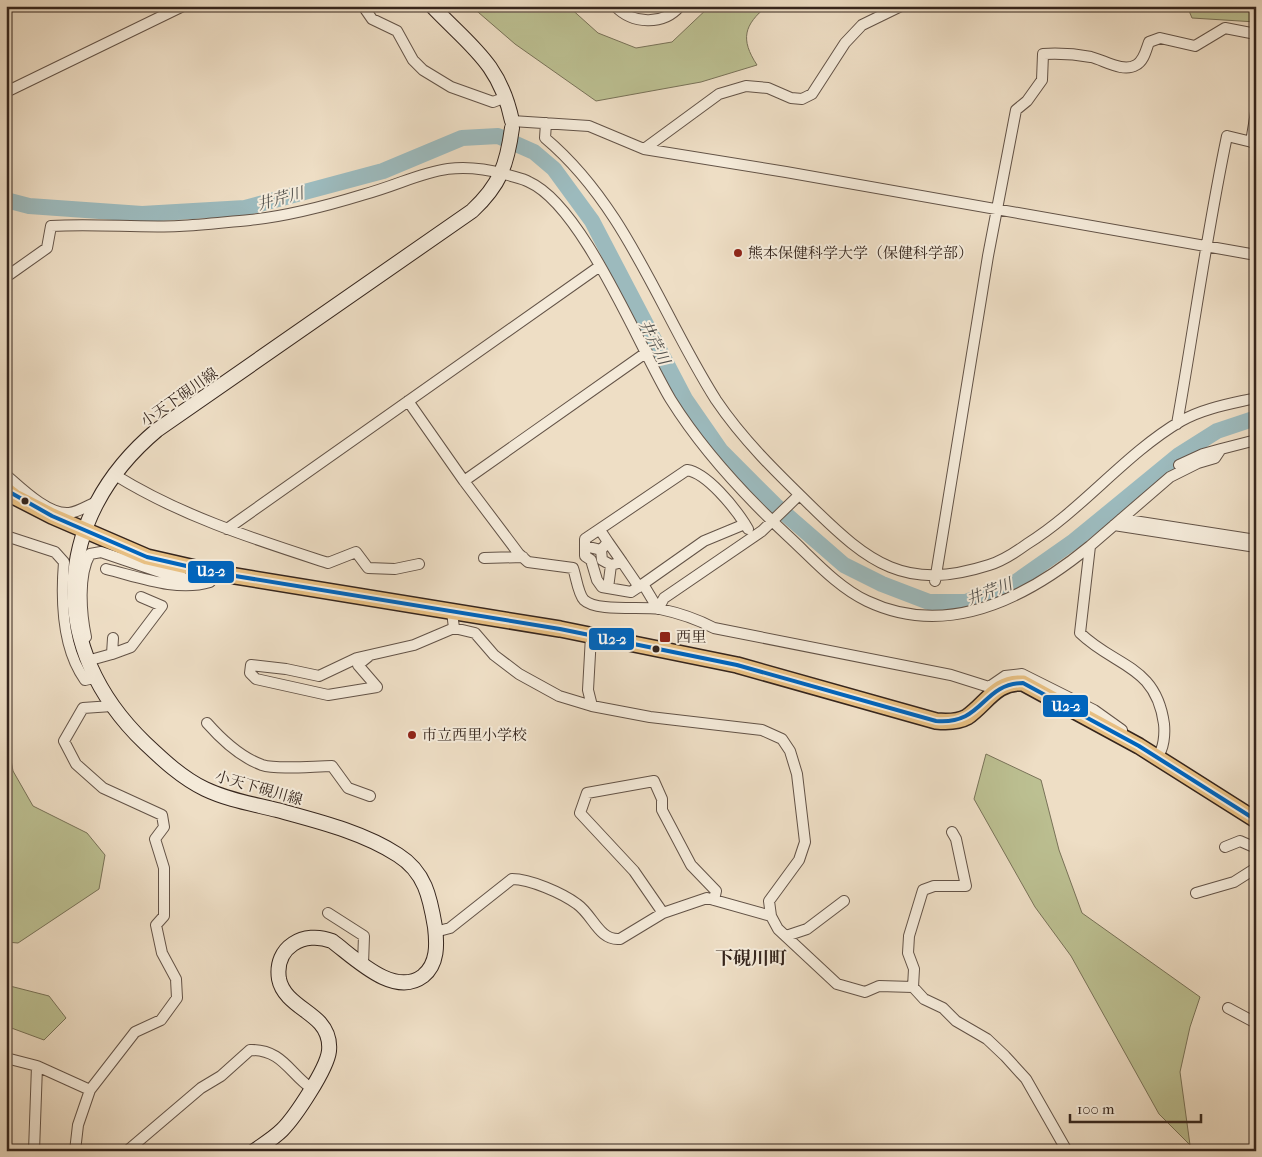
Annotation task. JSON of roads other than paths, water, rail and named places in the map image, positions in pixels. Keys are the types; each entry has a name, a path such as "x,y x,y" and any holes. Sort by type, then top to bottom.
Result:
{"main road":[{"name":"小天下硯川線","path":"263,1148 292,1117 327,1061 330,1050 328,1034 320,1023 285,992 279,979 280,965 284,952 293,943 308,936 322,937 332,941 388,980 401,984 414,982 426,974 435,960 435,932 428,890 420,874 398,855 339,828 227,799 203,788 181,774 159,756 130,728 112,706 94,678 90,660 78,633 74,606 76,563 84,531 99,501 120,465 137,447 157,430 472,211 487,197 503,171 512,128 506,97 490,64 432,6"},
{"path":"6,490 52,516 84,531 147,556 217,573 372,597 590,636 737,665 936,721 947,722 967,717 997,689 1013,682 1023,683 1160,755 1256,820"}],"street":[{"path":"6,92 183,6"},
{"path":"363,6 372,20 397,31 413,60 424,70 451,87 493,102 506,97"},
{"path":"615,6 630,18 642,20 663,18 680,6"},
{"path":"644,149 719,94 746,86 768,88 791,98 802,99 812,94 845,43 862,25 901,6"},
{"path":"935,580 988,256 1016,110 1027,101 1042,80 1043,54 1059,53 1091,57 1122,68 1134,66 1141,61 1149,42 1160,38 1195,46 1225,28 1256,34"},
{"path":"1177,424 1199,287 1227,136 1254,142 1256,112"},
{"path":"546,123 545,138 588,179 612,215 716,400 746,440 775,472 854,546 891,568 935,580 992,565 1054,527 1151,441 1177,424 1213,407 1256,398"},
{"path":"512,128 546,123 589,126 644,149 1256,255"},
{"path":"6,277 47,248 51,226 76,224 178,226 251,220 283,215 365,194 416,176 444,169 469,166 503,171 527,180 544,190 581,236 600,266 671,399 718,465 848,590 868,602 899,612 930,617 950,617 1006,600 1037,584 1090,546 1170,477 1198,463 1215,458 1221,449"},
{"path":"227,529 600,266"},
{"path":"464,481 647,352"},
{"path":"408,401 464,481 523,557 528,562 573,568 583,599 589,603 605,607 658,609 693,618 714,628 950,675 988,687 1005,676 1022,674 1094,710 1160,755 1164,729 1162,708 1156,694 1136,670 1090,642 1080,633 1090,546"},
{"path":"1179,465 1203,454 1256,440"},
{"path":"745,524 704,541 631,592 602,587 597,580 591,560 585,556 585,539 687,470 695,471 732,504 754,536"},
{"path":"6,475 34,499 56,511 70,513 99,501"},
{"path":"115,475 148,495 227,529 328,563 356,552 368,568 395,569 420,564"},
{"path":"658,609 664,598 754,536 774,520 795,499"},
{"path":"1118,522 1256,540"},
{"path":"1118,522 1256,547"},
{"path":"600,530 605,546 622,562 658,609"},
{"path":"6,536 55,552 64,562 64,613 70,647 80,673 85,680 94,678"},
{"path":"585,546 605,546"},
{"path":"605,546 602,560 610,565 622,562"},
{"path":"141,597 162,606 131,647 90,660 85,634 81,581 83,566 90,554 101,552 160,572 182,577 184,585"},
{"path":"484,558 523,557"},
{"path":"608,588 610,565"},
{"path":"106,569 184,585 210,582 217,573"},
{"path":"452,612 454,628"},
{"path":"369,656 358,665 377,687 328,695 256,679 250,673 251,665 319,676 357,658 414,645 454,628 474,633 494,655 519,674 559,696 626,714 762,730 782,739 790,751 798,780 805,842 799,860 769,901 770,916 778,929 796,948 838,984 865,992 879,986 913,987"},
{"path":"590,636 588,690 592,706"},
{"path":"112,654 114,638"},
{"path":"75,1151 78,1125 90,1090 135,1032 162,1020 177,998 176,979 162,953 156,925 164,916 164,868 155,840 164,827 162,815 103,788 76,764 64,741 83,708 112,706"},
{"path":"207,723 223,741 244,756 264,766 332,766 348,788 370,796"},
{"path":"663,913 634,871 580,813 587,793 654,781 662,799 662,810 691,866 716,891 714,900"},
{"path":"952,832 956,840 966,886 934,886 923,890 909,936 908,953 914,969 913,987 924,999 943,1008 956,1021 987,1039 1005,1056 1026,1079 1067,1151"},
{"path":"1225,847 1240,841 1256,848"},
{"path":"1196,893 1234,882 1256,868"},
{"path":"435,932 450,928 512,879 522,879 534,883 577,904 605,936 612,940 620,939 663,913 707,898 770,916"},
{"path":"786,936 807,929 844,902"},
{"path":"328,913 364,936 363,964"},
{"path":"1228,1008 1256,1023"},
{"path":"126,1151 201,1088 221,1076 250,1050 270,1054 286,1063 311,1088"},
{"path":"6,1058 37,1066 90,1090"},
{"path":"34,1151 37,1066"}],"waterway":[{"name":"井芹川","path":"6,200 29,206 142,214 245,208 383,171 462,138 498,136 534,152 554,169 592,221 685,399 721,451 775,505 844,565 882,584 929,602 966,602 1013,584 1074,541 1179,455 1217,431 1256,418"}],"place":[{"name":"熊本保健科学大学（保健科学部）","path":"738,253"},
{"name":"西里","path":"665,637"},
{"name":"市立西里小学校","path":"412,735"}],"district":[{"name":"下硯川町","path":"751,958"}]}
